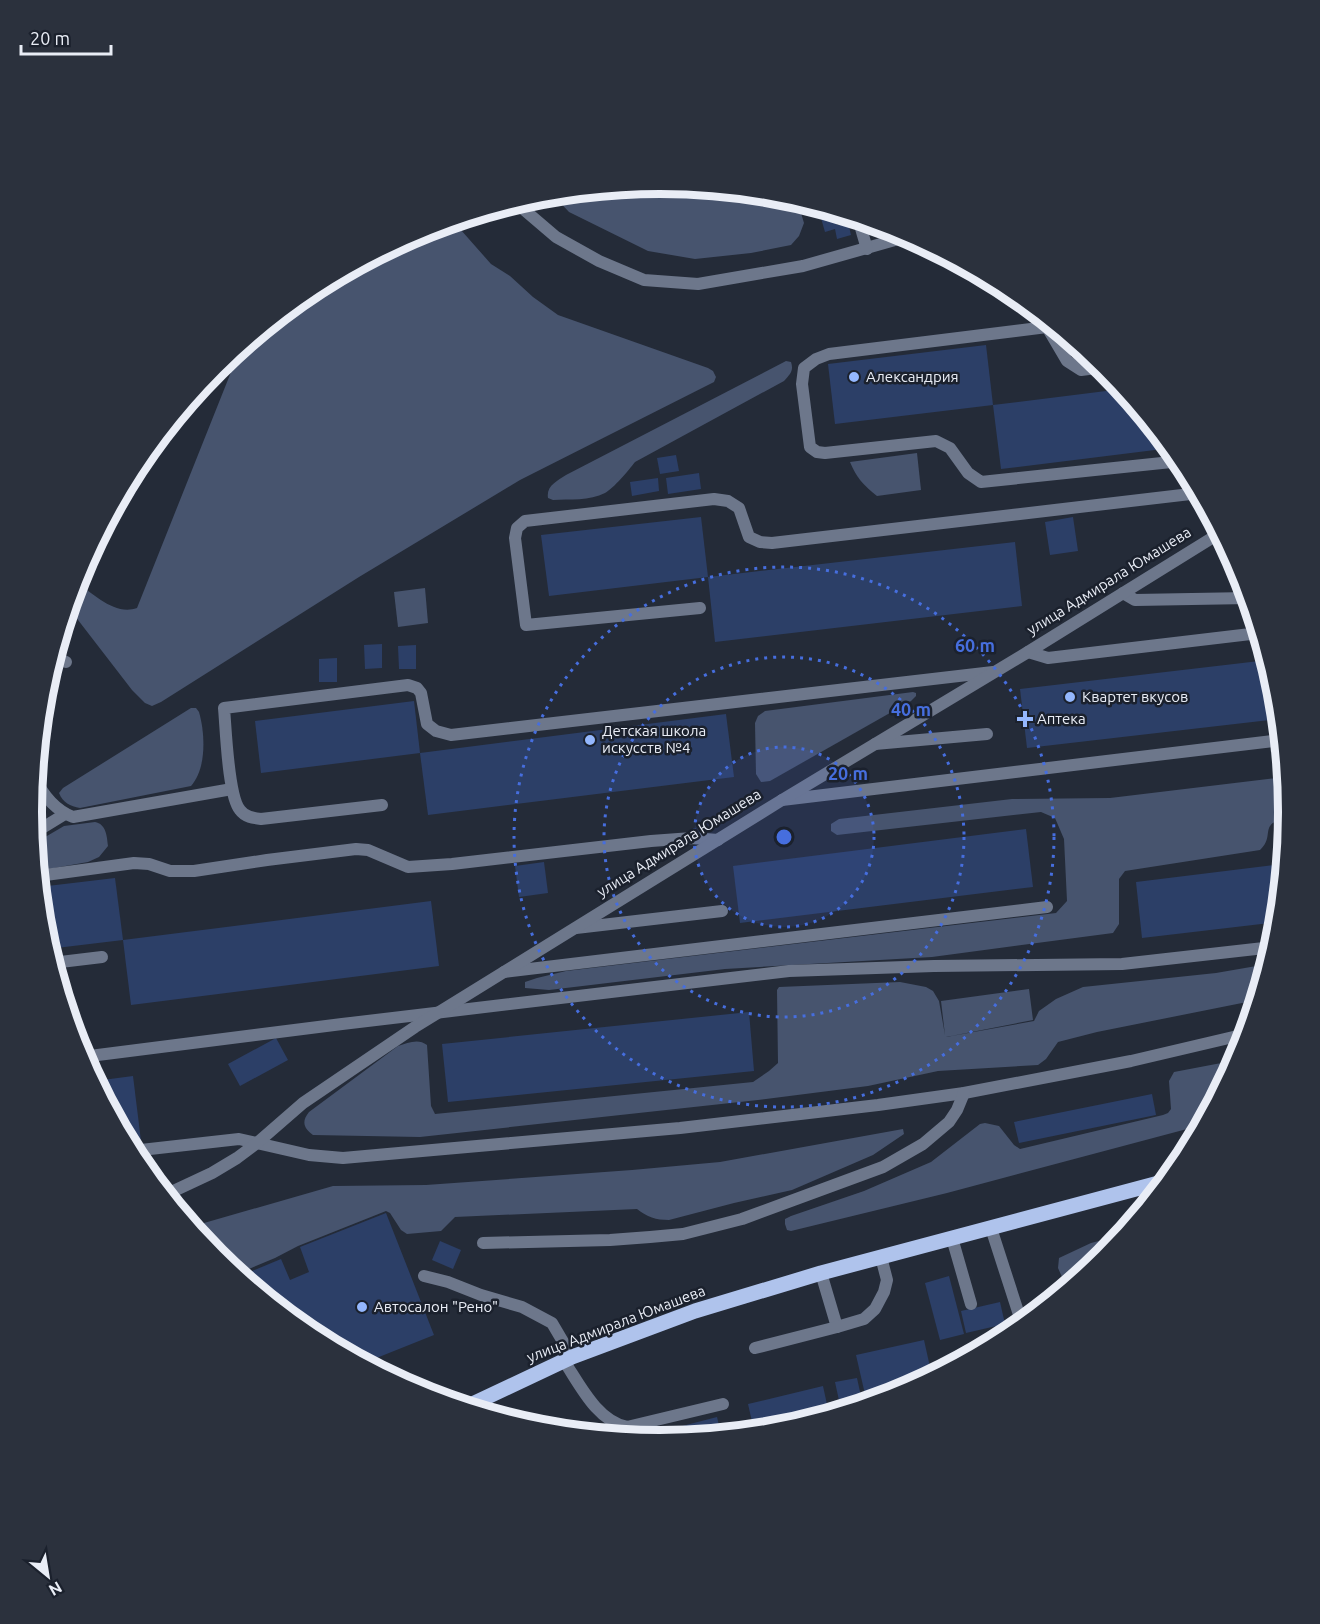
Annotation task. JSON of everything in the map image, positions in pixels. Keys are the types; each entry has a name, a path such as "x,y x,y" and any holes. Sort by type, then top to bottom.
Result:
{"main road":[{"name":"улица Адмирала Юмашева","path":"477,1402 568,1359 695,1311 821,1273 1152,1185"}],"street":[{"path":"524,210 556,237 599,261 644,280 698,284 803,266 895,240"},
{"path":"861,228 867,249"},
{"path":"1037,323 829,354 816,359 804,368 802,384 810,447 817,452 825,453 936,441 950,448 968,473 981,482 1168,461"},
{"path":"1053,335 1067,361 1081,369 1090,368"},
{"path":"700,608 526,625 515,538 517,528 525,521 714,500 728,501 739,508 749,537 760,542 772,543 1190,494"},
{"name":"улица Адмирала Юмашева","path":"173,1191 212,1173 257,1143 303,1104 438,1013 1213,537"},
{"path":"1123,593 1135,600 1239,598"},
{"path":"1028,652 1048,657 1251,634"},
{"path":"61,660 66,662"},
{"path":"382,805 261,819 242,813 235,803 232,789 224,708 408,685 417,688 421,693 427,724 436,731 450,735 993,672"},
{"path":"875,744 987,734"},
{"path":"782,800 1274,741"},
{"path":"43,792 65,814 74,817 232,789"},
{"path":"42,828 65,814"},
{"path":"45,875 134,862 170,871 194,871 356,849 368,850 408,867 651,841 692,838 718,840"},
{"path":"504,972 1047,907"},
{"path":"576,928 722,911"},
{"path":"92,1055 789,971 934,966 1122,964 1262,948"},
{"path":"61,962 102,957"},
{"path":"143,1150 239,1139 309,1155 343,1158 680,1128 964,1093 1235,1036"},
{"path":"483,1244 650,1238 683,1234 742,1219 883,1167 924,1144 949,1122 964,1093"},
{"path":"991,1228 1019,1314"},
{"path":"952,1238 971,1304"},
{"path":"755,1348 864,1319 875,1309 884,1292 887,1280 881,1257"},
{"path":"821,1273 837,1327"},
{"path":"424,1276 522,1306 552,1323 568,1359 591,1400 604,1417 616,1425 627,1427 723,1404"}],"shaded area":[{"path":"620,195 700,195 741,199 800,210 804,223 799,236 791,245 751,253 695,259 648,251 569,212 560,202"},
{"path":"459,228 491,264 510,276 558,315 708,368 716,377 714,382 520,480 152,706 145,703 132,690 74,615 84,588 97,598 121,609 137,608 234,365 284,322 317,298 351,277 424,241"},
{"path":"786,361 791,362 792,370 784,381 635,462 605,493 579,499 553,500 548,498 550,487 566,475"},
{"path":"917,453 921,490 877,496 861,481 850,462"},
{"path":"425,588 428,623 398,627 394,592"},
{"path":"913,692 916,696 911,701 770,781 761,782 756,774 755,723 758,716 765,711"},
{"path":"191,708 196,708 199,712 203,730 203,750 200,770 191,786 80,808 65,802 59,793 63,788"},
{"path":"1277,778 1278,821 1270,826 1265,845 1260,850 1125,871 1119,879 1119,924 1113,933 932,957 725,969 549,990 525,988 525,982 566,971 1056,913 1067,901 1064,839 1055,818 1041,812 837,835 831,831 831,824 839,819 1012,799 1110,798"},
{"path":"99,823 104,828 108,846 99,857 88,862 45,870 43,839 64,826"},
{"path":"1258,966 1248,1002 1058,1042 1046,1059 1038,1065 938,1071 868,1086 420,1137 313,1135 305,1125 309,1112 398,1046 413,1042 427,1045 431,1106 435,1114 753,1082 778,1063 777,990 779,987 900,982 926,987 933,991 939,1001 945,1035 941,1001 1029,989 1033,1020 946,1037 1034,1021 1039,1011 1056,999 1083,987 1216,973"},
{"path":"1224,1062 1191,1128 947,1193 791,1231 787,1230 785,1219 864,1191 931,1162 980,1124 999,1126 1020,1149 1168,1113 1171,1109 1169,1081 1174,1072"},
{"path":"903,1129 904,1134 873,1155 792,1190 669,1220 652,1218 637,1209 455,1217 441,1231 407,1234 386,1211 298,1246 246,1270 200,1225 333,1186 426,1185 720,1162"},
{"path":"1106,1239 1067,1277 1062,1277 1058,1268 1059,1258 1091,1243"}],"building":[{"path":"825,217 835,220 837,225 848,224 851,235 837,239 835,229 825,232 821,218"},
{"path":"986,345 993,405 835,424 828,364"},
{"path":"1111,390 1160,449 1001,469 993,405"},
{"path":"676,455 679,471 660,474 657,458"},
{"path":"699,473 701,489 668,494 666,478"},
{"path":"658,478 659,491 632,496 630,482"},
{"path":"701,517 708,577 549,596 541,535"},
{"path":"1073,517 1078,551 1050,555 1045,522"},
{"path":"1015,542 1022,606 715,642 708,577"},
{"path":"382,644 382,668 365,669 364,645"},
{"path":"416,645 416,669 399,669 398,646"},
{"path":"337,658 337,682 319,682 319,659"},
{"path":"1259,661 1271,720 1027,748 1020,689"},
{"path":"414,701 420,753 261,773 255,721"},
{"path":"726,714 734,777 428,815 420,753"},
{"path":"1026,829 1033,887 740,923 733,866"},
{"path":"544,862 548,893 519,897 515,866"},
{"path":"1276,865 1268,923 1142,938 1136,882"},
{"path":"115,878 123,940 57,948 46,886"},
{"path":"431,901 439,966 131,1005 123,940"},
{"path":"749,1012 754,1071 448,1102 442,1044"},
{"path":"276,1038 288,1060 240,1086 228,1064"},
{"path":"133,1076 141,1141 138,1141 125,1121 104,1080"},
{"path":"1152,1094 1156,1115 1019,1143 1014,1122"},
{"name":"Автосалон \"Рено\"","path":"386,1213 434,1335 374,1359 317,1326 248,1273 281,1259 290,1280 309,1272 300,1247"},
{"path":"440,1241 461,1250 453,1269 432,1260"},
{"path":"949,1276 964,1334 940,1340 925,1283"},
{"path":"1000,1302 1005,1324 966,1333 961,1311"},
{"path":"924,1340 930,1367 865,1395 856,1355"},
{"path":"857,1378 861,1396 840,1403 835,1382"},
{"path":"823,1386 827,1407 752,1423 748,1404"},
{"path":"717,1417 719,1427 700,1429 668,1430"}],"place":[{"name":"Александрия","path":"854,377"},
{"name":"Квартет вкусов","path":"1070,697"},
{"name":"Аптека","path":"1025,719"},
{"name":"Детская школа искусств №4","path":"590,740"},
{"name":"Автосалон \"Рено\"","path":"362,1307"}]}
